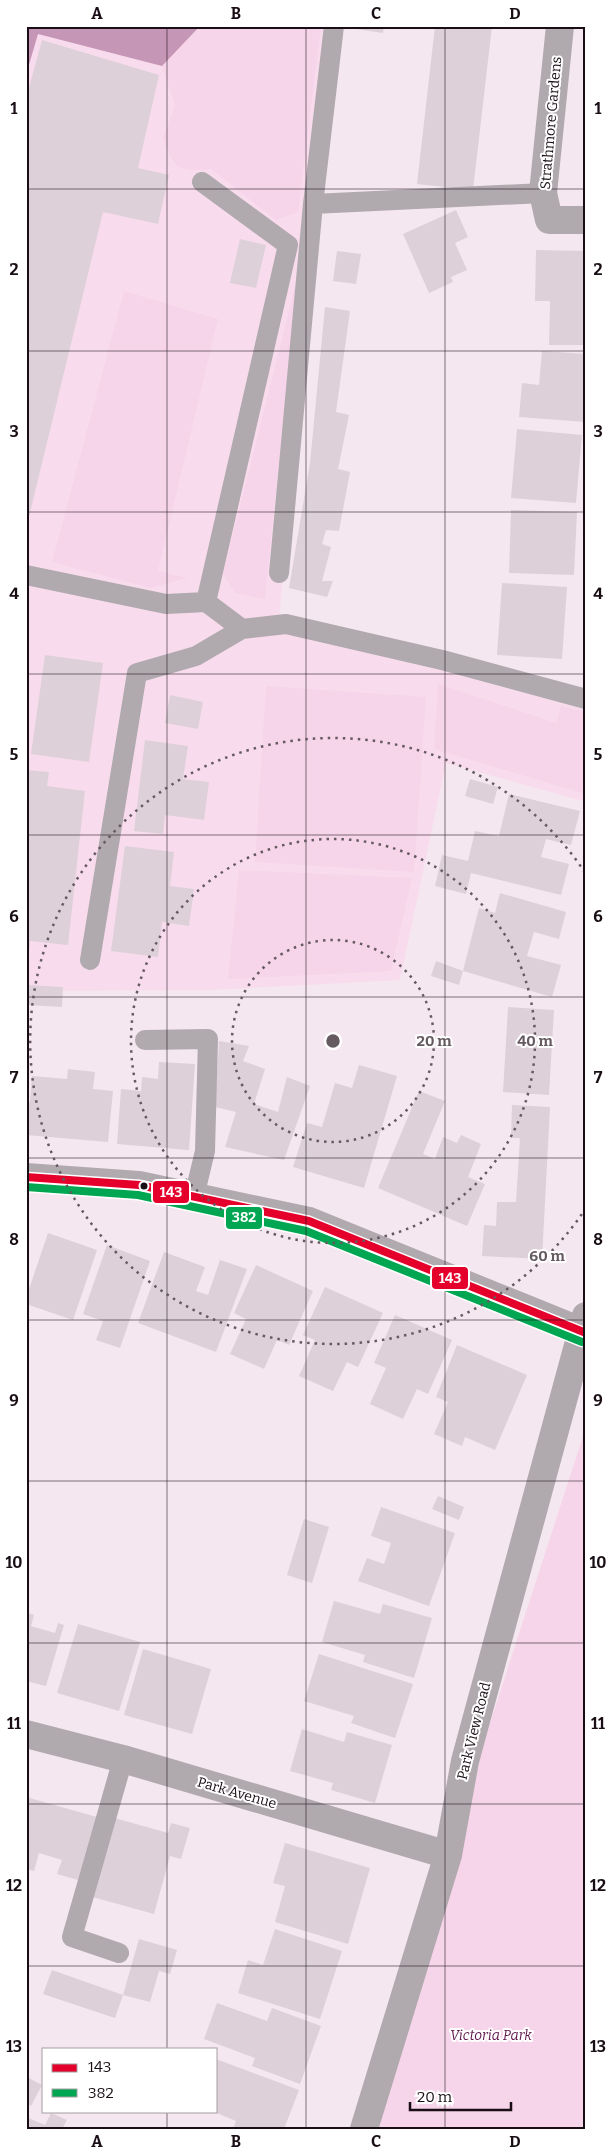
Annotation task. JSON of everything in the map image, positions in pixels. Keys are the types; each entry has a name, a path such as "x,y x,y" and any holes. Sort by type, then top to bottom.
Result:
{"street":[{"name":"Strathmore Gardens","path":"560,26 543,193 549,220 586,220"},
{"path":"26,1177 138,1185 309,1221 584,1327"},
{"name":"Park View Road","path":"364,2129 448,1854 465,1761 584,1327"},
{"name":"Park Avenue","path":"26,1734 123,1759 448,1854"}],"lane":[{"path":"279,573 313,204 334,26"},
{"path":"202,182 288,245 206,602"},
{"path":"313,204 543,193"},
{"path":"26,575 166,604 206,602 242,629"},
{"path":"90,960 137,673 196,656 242,629 286,624 442,660 586,699"},
{"path":"145,1040 208,1039 205,1151 194,1197"},
{"path":"119,1953 72,1937 123,1759"}],"shaded area":[{"path":"26,26 334,26 313,209 279,622 586,696 586,802 446,763 400,980 211,990 26,991"},
{"path":"26,26 200,26 162,66 38,34 26,75"}],"green space":[{"path":"200,26 321,26 298,212 276,220 211,169 184,169 174,162 170,156 163,138 175,105 162,66"},
{"path":"297,279 265,599 235,593 223,574"},
{"path":"124,291 218,319 158,571 187,578 151,588 52,562"},
{"path":"438,684 556,723 561,706 586,712 586,794 434,749"},
{"path":"266,686 426,697 414,872 255,862"},
{"path":"239,870 412,878 391,971 228,979"},
{"name":"Victoria Park","path":"586,1427 586,2129 364,2129 449,1850"}],"building":[{"path":"356,26 384,26 383,33 356,29"},
{"path":"435,26 492,26 473,190 417,184"},
{"path":"42,40 159,75 138,168 169,175 158,224 103,212 27,525 26,99"},
{"path":"456,210 468,237 455,243 467,270 451,277 453,282 429,293 403,234"},
{"path":"240,239 266,245 256,288 230,283"},
{"path":"536,250 586,251 586,345 549,345 550,301 535,301"},
{"path":"337,251 361,254 356,284 333,281"},
{"path":"325,307 350,311 336,412 349,415 338,469 350,472 339,531 326,530 322,544 331,547 322,581 333,581 327,597 289,588 310,463"},
{"path":"542,351 586,354 586,422 519,417 522,383 539,385"},
{"path":"517,429 582,435 576,503 511,498"},
{"path":"511,510 577,512 574,575 509,573"},
{"path":"502,583 567,587 562,659 497,655"},
{"path":"45,655 103,663 89,762 31,754"},
{"path":"170,695 203,702 198,729 165,723"},
{"path":"145,740 188,746 183,779 209,782 204,820 165,815 163,834 134,831"},
{"path":"26,770 49,772 47,786 85,791 68,945 30,941 29,953 26,953"},
{"path":"470,779 498,787 493,804 465,796"},
{"path":"509,794 580,811 571,845 546,839 541,857 569,864 561,895 471,873 466,894 435,886 442,855 468,861 475,831 499,836"},
{"path":"125,846 174,852 170,886 194,889 189,926 162,922 158,957 111,951"},
{"path":"500,893 566,912 559,939 534,932 527,956 561,965 552,997 463,971 479,908 495,913"},
{"path":"436,961 463,971 459,985 431,976"},
{"path":"29,985 63,987 62,1007 28,1005"},
{"path":"508,1007 554,1010 549,1095 503,1092"},
{"path":"219,1041 249,1046 243,1061 265,1069 254,1104 278,1112 287,1077 310,1086 284,1160 225,1147 236,1112 215,1107"},
{"path":"159,1062 195,1064 189,1150 117,1144 121,1089 141,1091 142,1077 158,1079"},
{"path":"359,1065 397,1076 364,1188 293,1167 307,1123 322,1127 335,1083 352,1088"},
{"path":"68,1069 95,1072 93,1089 113,1091 108,1142 26,1135 26,1102 30,1102 32,1076 67,1079"},
{"path":"419,1091 445,1101 423,1154 435,1159 443,1137 457,1143 461,1135 481,1144 468,1177 485,1184 467,1226 378,1188"},
{"path":"512,1105 550,1107 542,1259 482,1256 484,1225 496,1226 497,1202 516,1202 520,1138 511,1138"},
{"path":"48,1233 97,1250 73,1320 26,1304 26,1298"},
{"path":"107,1245 150,1261 120,1348 96,1340 103,1321 83,1314"},
{"path":"164,1252 205,1267 196,1291 208,1295 220,1260 247,1269 216,1352 138,1323"},
{"path":"256,1265 313,1291 289,1345 277,1340 264,1369 230,1354 246,1319 234,1313"},
{"path":"325,1287 383,1313 358,1367 347,1362 333,1391 299,1376 315,1340 303,1335"},
{"path":"395,1315 452,1340 428,1394 417,1389 403,1419 370,1404 386,1368 374,1363"},
{"path":"457,1345 527,1375 495,1450 465,1437 462,1446 434,1434 448,1402 436,1397"},
{"path":"438,1496 464,1507 459,1520 432,1509"},
{"path":"381,1507 455,1533 429,1606 358,1581 367,1558 384,1564 391,1543 371,1536"},
{"path":"304,1519 329,1527 312,1583 287,1575"},
{"path":"334,1601 380,1614 383,1604 432,1618 414,1678 363,1662 365,1655 322,1642"},
{"path":"26,1612 34,1615 31,1626 55,1633 58,1623 64,1625 46,1686 26,1681"},
{"path":"78,1624 140,1642 119,1711 57,1693"},
{"path":"143,1649 211,1669 192,1734 124,1715"},
{"path":"319,1654 413,1684 395,1738 351,1723 354,1716 304,1701"},
{"path":"302,1729 344,1742 347,1732 392,1745 375,1803 331,1790 333,1783 290,1771"},
{"path":"26,1797 97,1817 78,1880 57,1874 62,1860 39,1853 34,1871 26,1869"},
{"path":"111,1817 168,1833 171,1823 190,1828 181,1859 170,1856 154,1914 89,1896"},
{"path":"285,1843 370,1868 348,1944 275,1922 285,1886 273,1883"},
{"path":"275,1929 342,1951 320,2019 238,1993 248,1960 263,1965"},
{"path":"139,1939 177,1950 170,1974 159,1971 150,2002 123,1995"},
{"path":"52,1970 123,1995 115,2018 43,1994"},
{"path":"217,2003 267,2021 272,2008 321,2026 300,2084 252,2066 255,2058 204,2039"},
{"path":"218,2060 299,2090 284,2129 233,2129 236,2121 214,2112 218,2112"},
{"path":"27,2077 42,2085 31,2106 26,2103"},
{"path":"51,2113 67,2120 62,2129 26,2129 26,2117 45,2125"}],"transit line":[{"name":"143","path":"26,1177 139,1185 309,1221 586,1333"},
{"name":"382","path":"26,1187 138,1195 306,1231 582,1342"}]}
